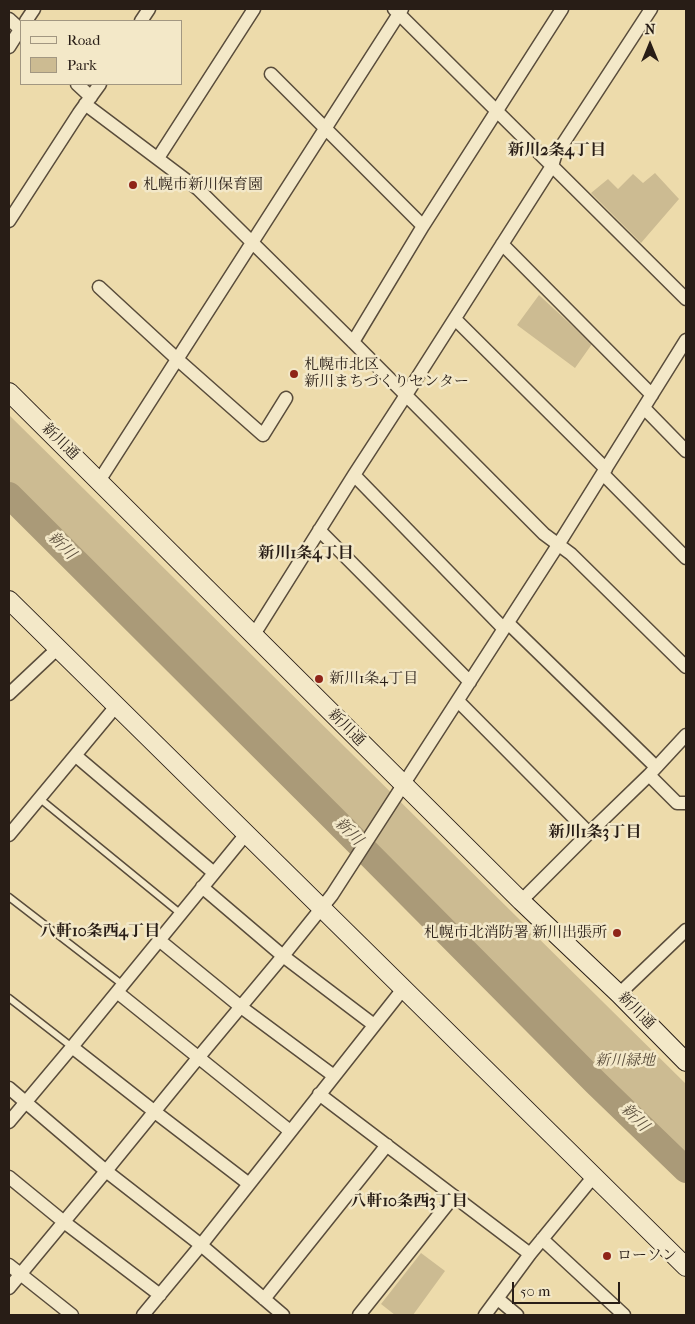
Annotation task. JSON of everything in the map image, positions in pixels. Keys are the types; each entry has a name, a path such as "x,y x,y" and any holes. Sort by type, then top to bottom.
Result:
{"street":[{"path":"27,20 34,9"},
{"path":"142,20 149,9"},
{"path":"158,158 254,9"},
{"path":"353,342 423,226 562,9"},
{"path":"253,636 552,166 555,156 651,9"},
{"path":"99,481 325,128 398,10 686,299"},
{"path":"9,19 20,26"},
{"path":"9,47 20,30"},
{"path":"271,74 423,226"},
{"path":"78,85 88,100 198,189 544,534 571,554 686,667"},
{"path":"9,221 99,85"},
{"path":"502,244 652,395"},
{"path":"99,287 263,435 286,398"},
{"path":"455,319 604,471 686,558"},
{"path":"9,1288 327,902 558,545 686,340"},
{"name":"新川通","path":"9,392 253,636 686,1062"},
{"path":"644,408 686,451"},
{"path":"354,475 652,771 678,803 686,803"},
{"path":"319,530 470,682"},
{"path":"9,600 246,834 327,902 403,988 686,1268"},
{"path":"9,694 58,648"},
{"path":"458,701 589,833"},
{"path":"9,835 117,705"},
{"path":"521,901 686,735"},
{"path":"76,756 214,873"},
{"path":"9,1122 246,834"},
{"path":"202,888 283,956 374,1025"},
{"path":"619,994 686,930"},
{"path":"159,940 241,1007 334,1076"},
{"path":"143,1315 201,1245 403,988"},
{"path":"120,989 198,1058 290,1131"},
{"path":"72,1046 249,1184"},
{"path":"9,1088 106,1171 201,1245 283,1315"},
{"path":"320,1094 530,1254"},
{"path":"264,1299 387,1145"},
{"path":"485,1315 530,1254 594,1176"},
{"path":"9,1178 160,1295"},
{"path":"359,1315 454,1196"},
{"path":"542,1239 624,1315"},
{"path":"9,1265 72,1315"},
{"path":"498,1298 517,1315"}],"lane":[{"path":"40,798 181,914"},
{"path":"9,896 120,989"},
{"path":"9,998 72,1046"}],"green space":[{"path":"655,173 679,199 641,243 591,193 608,179 618,189 633,174 643,183"},
{"path":"539,295 592,344 575,368 517,325"},
{"name":"新川緑地","path":"9,415 686,1084 686,1158 9,485"},
{"path":"421,1253 445,1271 413,1315 395,1315 381,1304"}],"waterway":[{"name":"新川","path":"9,495 596,1083 686,1170"}],"place":[{"name":"札幌市新川保育園","path":"133,185"},
{"name":"札幌市北区 新川まちづくりセンター","path":"294,374"},
{"name":"新川1条4丁目","path":"319,679"},
{"name":"札幌市北消防署 新川出張所","path":"617,933"},
{"name":"ローソン","path":"607,1256"}],"district":[{"name":"新川2条4丁目","path":"557,151"},
{"name":"新川1条4丁目","path":"306,554"},
{"name":"新川1条3丁目","path":"595,833"},
{"name":"八軒10条西4丁目","path":"100,932"},
{"name":"八軒10条西3丁目","path":"409,1202"}]}
